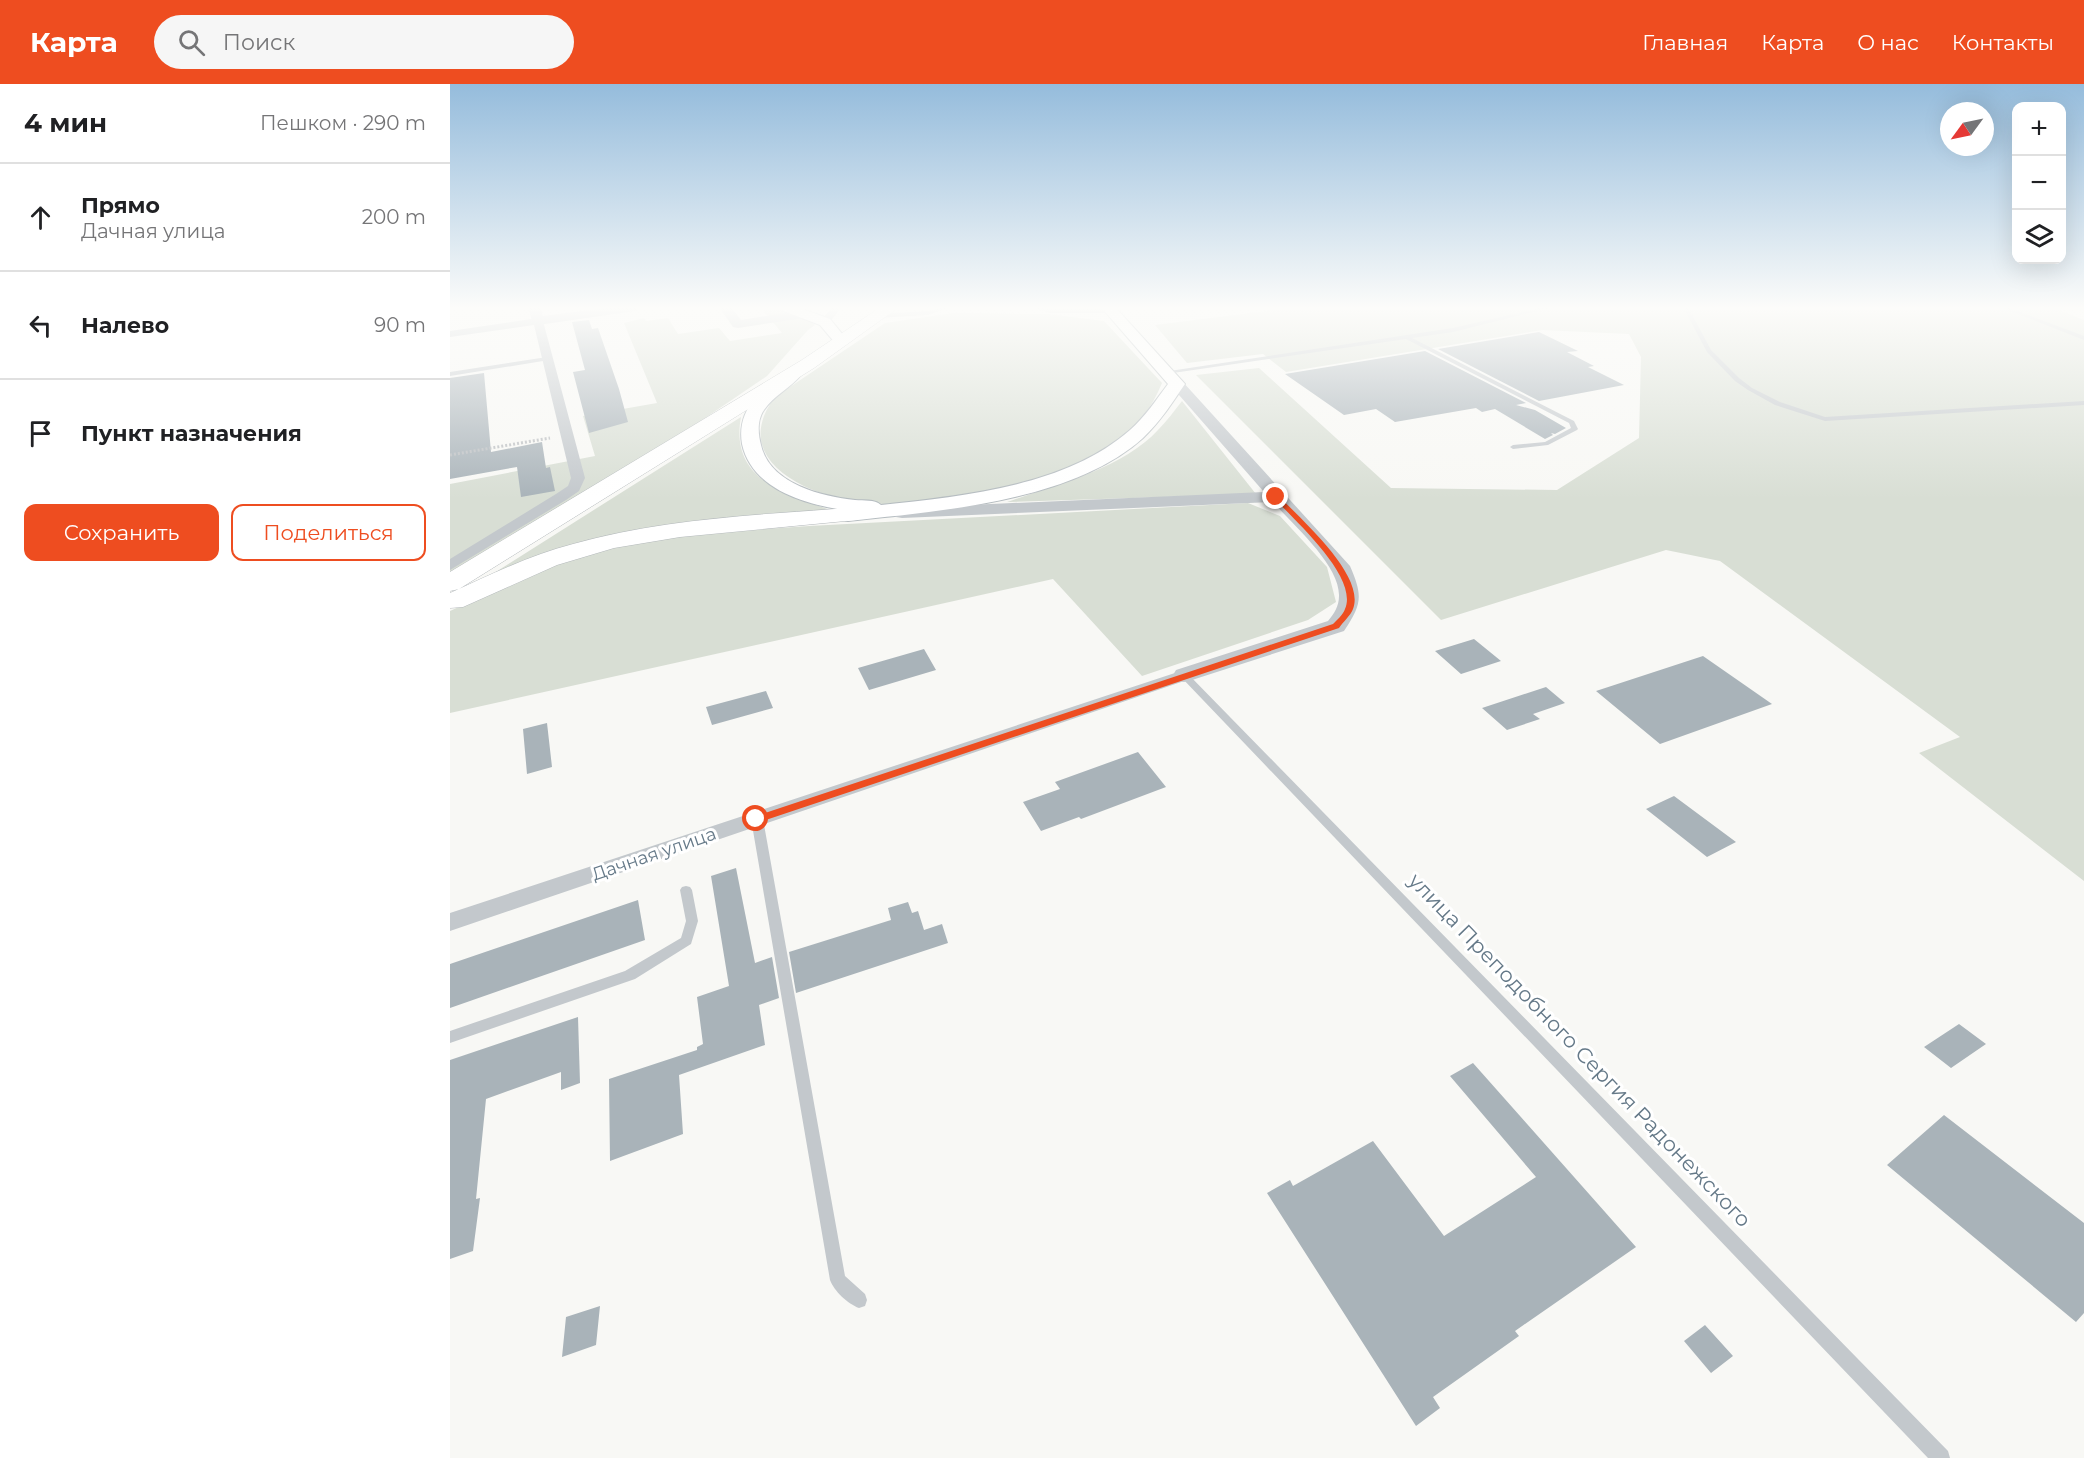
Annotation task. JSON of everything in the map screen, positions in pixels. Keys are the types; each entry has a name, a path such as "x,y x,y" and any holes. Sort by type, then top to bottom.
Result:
{"highway":[{"path":"450,583 796,371"},
{"path":"450,603 527,567 592,547 646,535 848,515"}],"main road":[{"path":"799,371 764,399 754,412 750,440 752,452 759,466 796,491 835,503 863,507 910,508"},
{"path":"848,515 935,506 1006,494 1098,460 1130,439 1152,418 1171,378 1165,371"}],"street":[{"path":"450,565 574,488 578,478 550,371"},
{"path":"1171,378 1276,497"},
{"path":"848,515 1276,497"},
{"name":"Дачная улица","path":"450,922 1336,626 1350,609 1349,586 1340,566 1276,497"},
{"path":"935,506 999,508"}],"lane":[{"path":"450,374 469,371"},
{"path":"1171,378 1212,371"},
{"path":"1473,371 1572,422 1575,429 1546,444 1513,447"},
{"path":"1728,371 1741,385 1770,401 1794,412 1825,419 2084,403"},
{"name":"улица Преподобного Сергия Радонежского","path":"1185,675 1941,1458"},
{"path":"756,819 838,1280 859,1300"},
{"path":"450,1037 630,975 687,941 692,921 686,890"}],"path":[{"path":"450,455 567,438"}],"shaded area":[{"path":"644,371 771,371 670,442 450,572 450,484 595,456 583,416 657,403"},
{"path":"813,371 1151,371 1162,383 1154,401 1137,424 1115,443 1091,458 1062,471 996,491 961,498 895,504 845,500 801,484 782,472 768,458 761,440 763,420 775,397"},
{"path":"1231,371 1262,371 1391,488 1557,490 1639,438 1641,371 2084,371 2084,881 1919,753 1960,737 1720,561 1666,550 1441,620 1196,375"},
{"path":"1182,401 1256,494 1007,502 1087,474 1126,455 1158,430"},
{"path":"741,417 740,439 744,456 753,471 782,491 836,512 574,546 494,573"},
{"path":"1248,503 1280,516 1327,567 1336,602 1308,620 1142,676 1053,579 450,713 450,611 537,571 610,546 691,534 809,526"}],"building":[{"path":"613,371 628,422 589,433 573,372"},
{"path":"1303,371 1464,371 1526,403 1516,405 1535,410 1566,428 1555,434 1551,433 1553,435 1545,439 1495,409 1482,412 1476,408 1395,422 1376,409 1344,415 1285,374"},
{"path":"1481,371 1596,371 1624,385 1539,401"},
{"path":"484,373 491,452 542,442 546,468 550,467 555,491 521,497 517,467 450,479 450,378"},
{"path":"1474,639 1501,661 1461,674 1435,651"},
{"path":"924,649 936,670 869,690 858,668"},
{"path":"1703,656 1772,704 1660,744 1596,691"},
{"path":"1546,687 1565,703 1533,714 1540,719 1507,730 1482,708"},
{"path":"766,691 773,708 712,725 706,707"},
{"path":"547,723 552,767 527,774 523,729"},
{"path":"1138,752 1166,787 1081,819 1079,817 1041,831 1023,802 1060,789 1055,782"},
{"path":"1674,796 1736,842 1707,857 1646,809"},
{"path":"736,868 755,963 772,957 779,998 759,1005 765,1045 679,1075 683,1134 610,1161 609,1079 697,1050 697,1047 703,1044 697,997 729,986 711,876"},
{"path":"638,900 645,940 450,1008 450,964"},
{"path":"908,902 912,913 918,911 924,930 942,924 948,943 796,993 789,952 891,920 888,908"},
{"path":"578,1017 580,1083 561,1090 561,1072 486,1099 476,1199 480,1198 473,1251 450,1259 450,1060"},
{"path":"1959,1024 1986,1044 1951,1068 1924,1047"},
{"path":"1473,1063 1636,1247 1515,1331 1519,1336 1433,1397 1440,1408 1416,1426 1267,1193 1290,1180 1293,1186 1373,1141 1444,1236 1536,1177 1450,1076"},
{"path":"1944,1115 2084,1223 2084,1313 2076,1322 1887,1165"},
{"path":"600,1306 596,1345 562,1357 566,1317"},
{"path":"1705,1325 1733,1356 1711,1373 1684,1341"}],"route":[{"path":"756,819 1336,626 1350,609 1349,586 1340,566 1276,497"}]}
